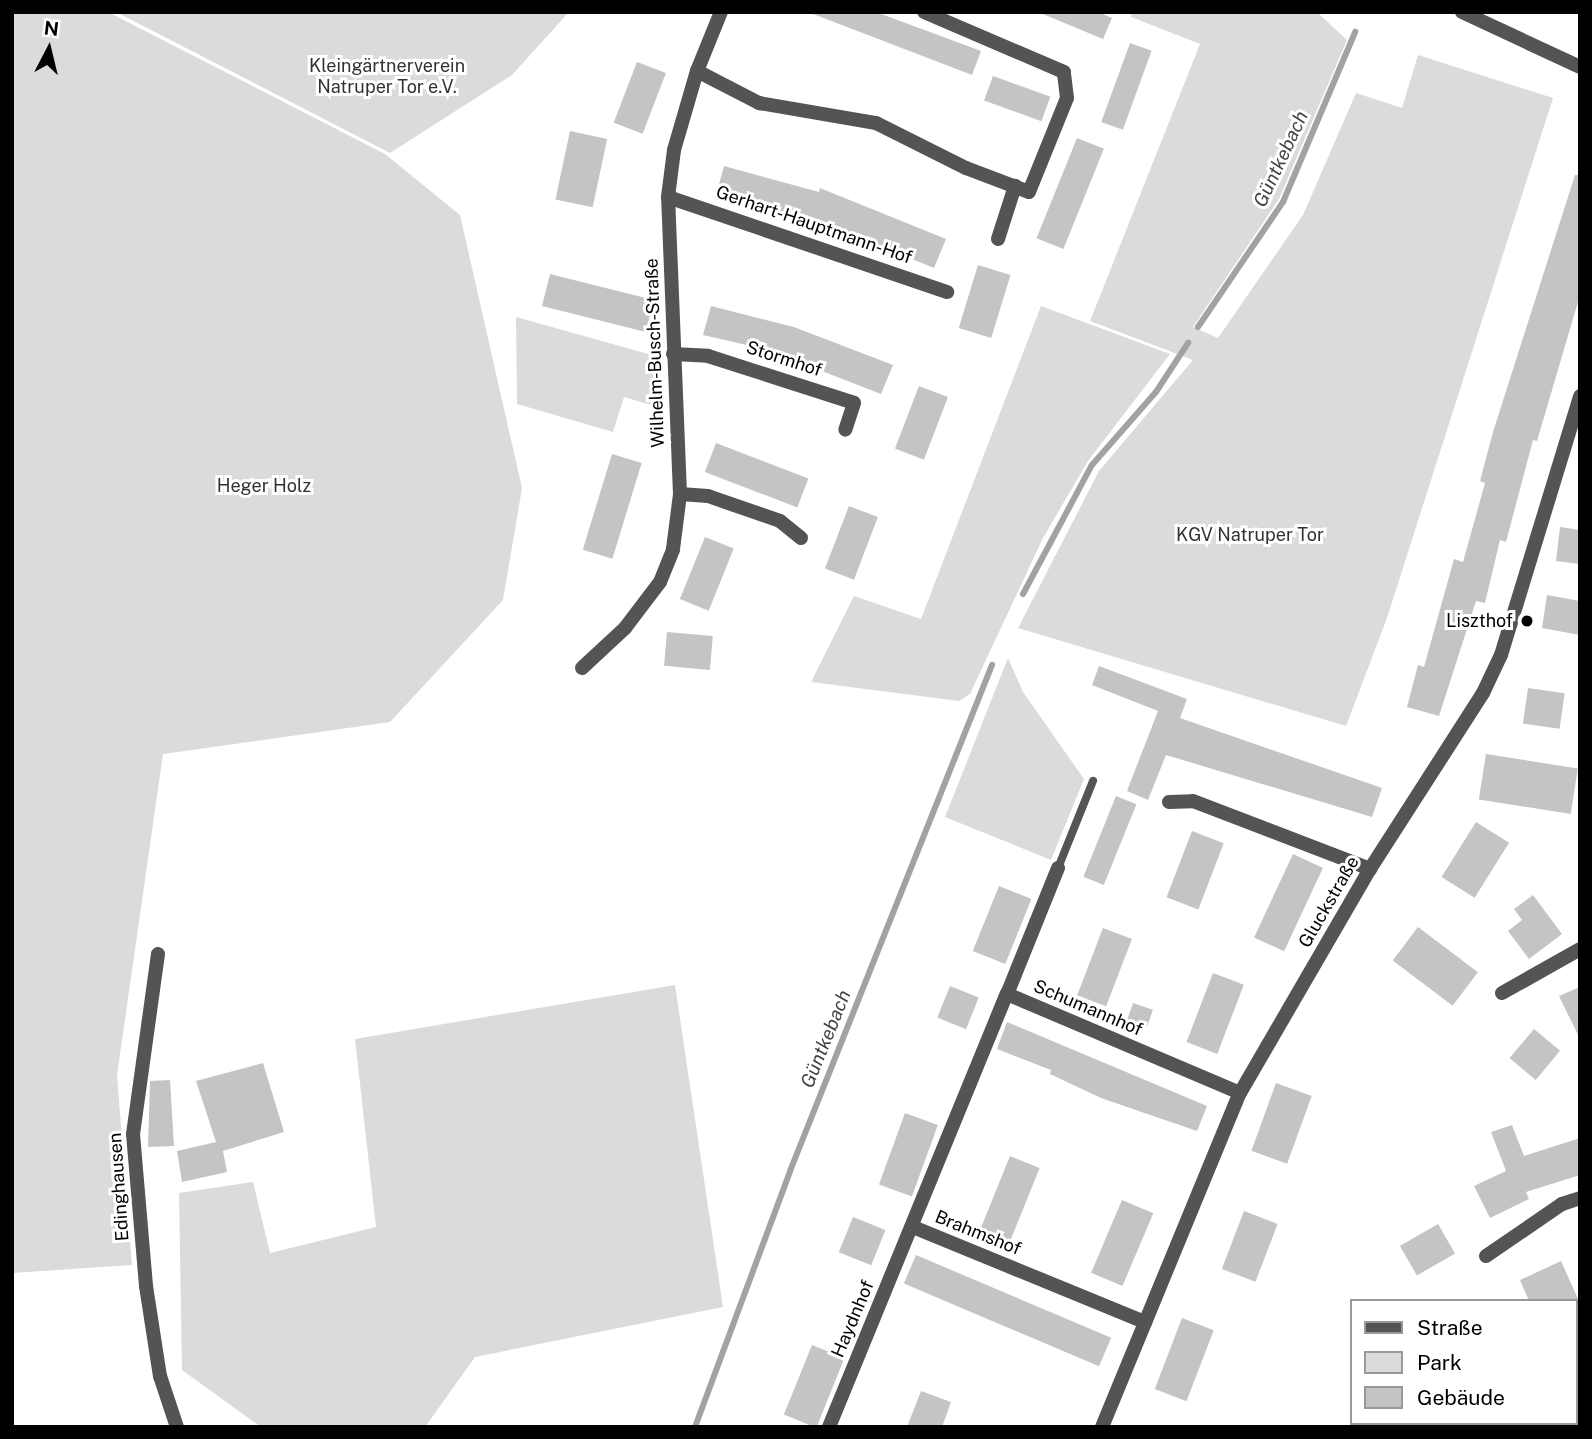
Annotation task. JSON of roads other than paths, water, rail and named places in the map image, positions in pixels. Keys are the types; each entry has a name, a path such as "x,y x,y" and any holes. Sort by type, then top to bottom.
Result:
{"street":[{"name":"Wilhelm-Busch-Straße","path":"582,667 625,628 660,582 673,549 680,494 668,197 674,150 697,71 721,12"},
{"path":"697,71 760,103 876,123 966,168 1029,192 1067,98 1064,72 924,12"},
{"path":"1462,12 1580,67"},
{"path":"998,239 1015,186"},
{"name":"Gerhart-Hauptmann-Hof","path":"668,197 947,292"},
{"name":"Stormhof","path":"673,354 708,356 854,403 845,430"},
{"name":"Gluckstraße","path":"1102,1427 1241,1093 1370,869 1454,741 1501,655 1580,396"},
{"path":"680,494 708,496 780,521 801,538"},
{"path":"1169,802 1193,801 1370,869"},
{"name":"Schumannhof","path":"1058,868 1007,994 1241,1093"},
{"path":"1502,993 1580,949"},
{"name":"Edinghausen","path":"158,954 133,1134 146,1286 160,1376 177,1427"},
{"name":"Brahmshof","path":"1007,994 913,1227 1145,1322"},
{"path":"1486,1256 1562,1204 1580,1198"},
{"name":"Haydnhof","path":"829,1427 913,1227"}],"lane":[{"path":"1058,868 1093,781"}],"waterway":[{"name":"Güntkebach","path":"1198,327 1283,202 1355,32"},
{"name":"Güntkebach","path":"1023,594 1092,465 1156,392 1188,343"},
{"name":"Güntkebach","path":"695,1427 790,1171 992,665"}],"place":[{"name":"Liszthof","path":"1527,621"}],"park label":[{"name":"Kleingärtnerverein Natruper Tor e.V.","path":"387,77"},
{"name":"Heger Holz","path":"264,486"},
{"name":"KGV Natruper Tor","path":"1250,535"}]}
